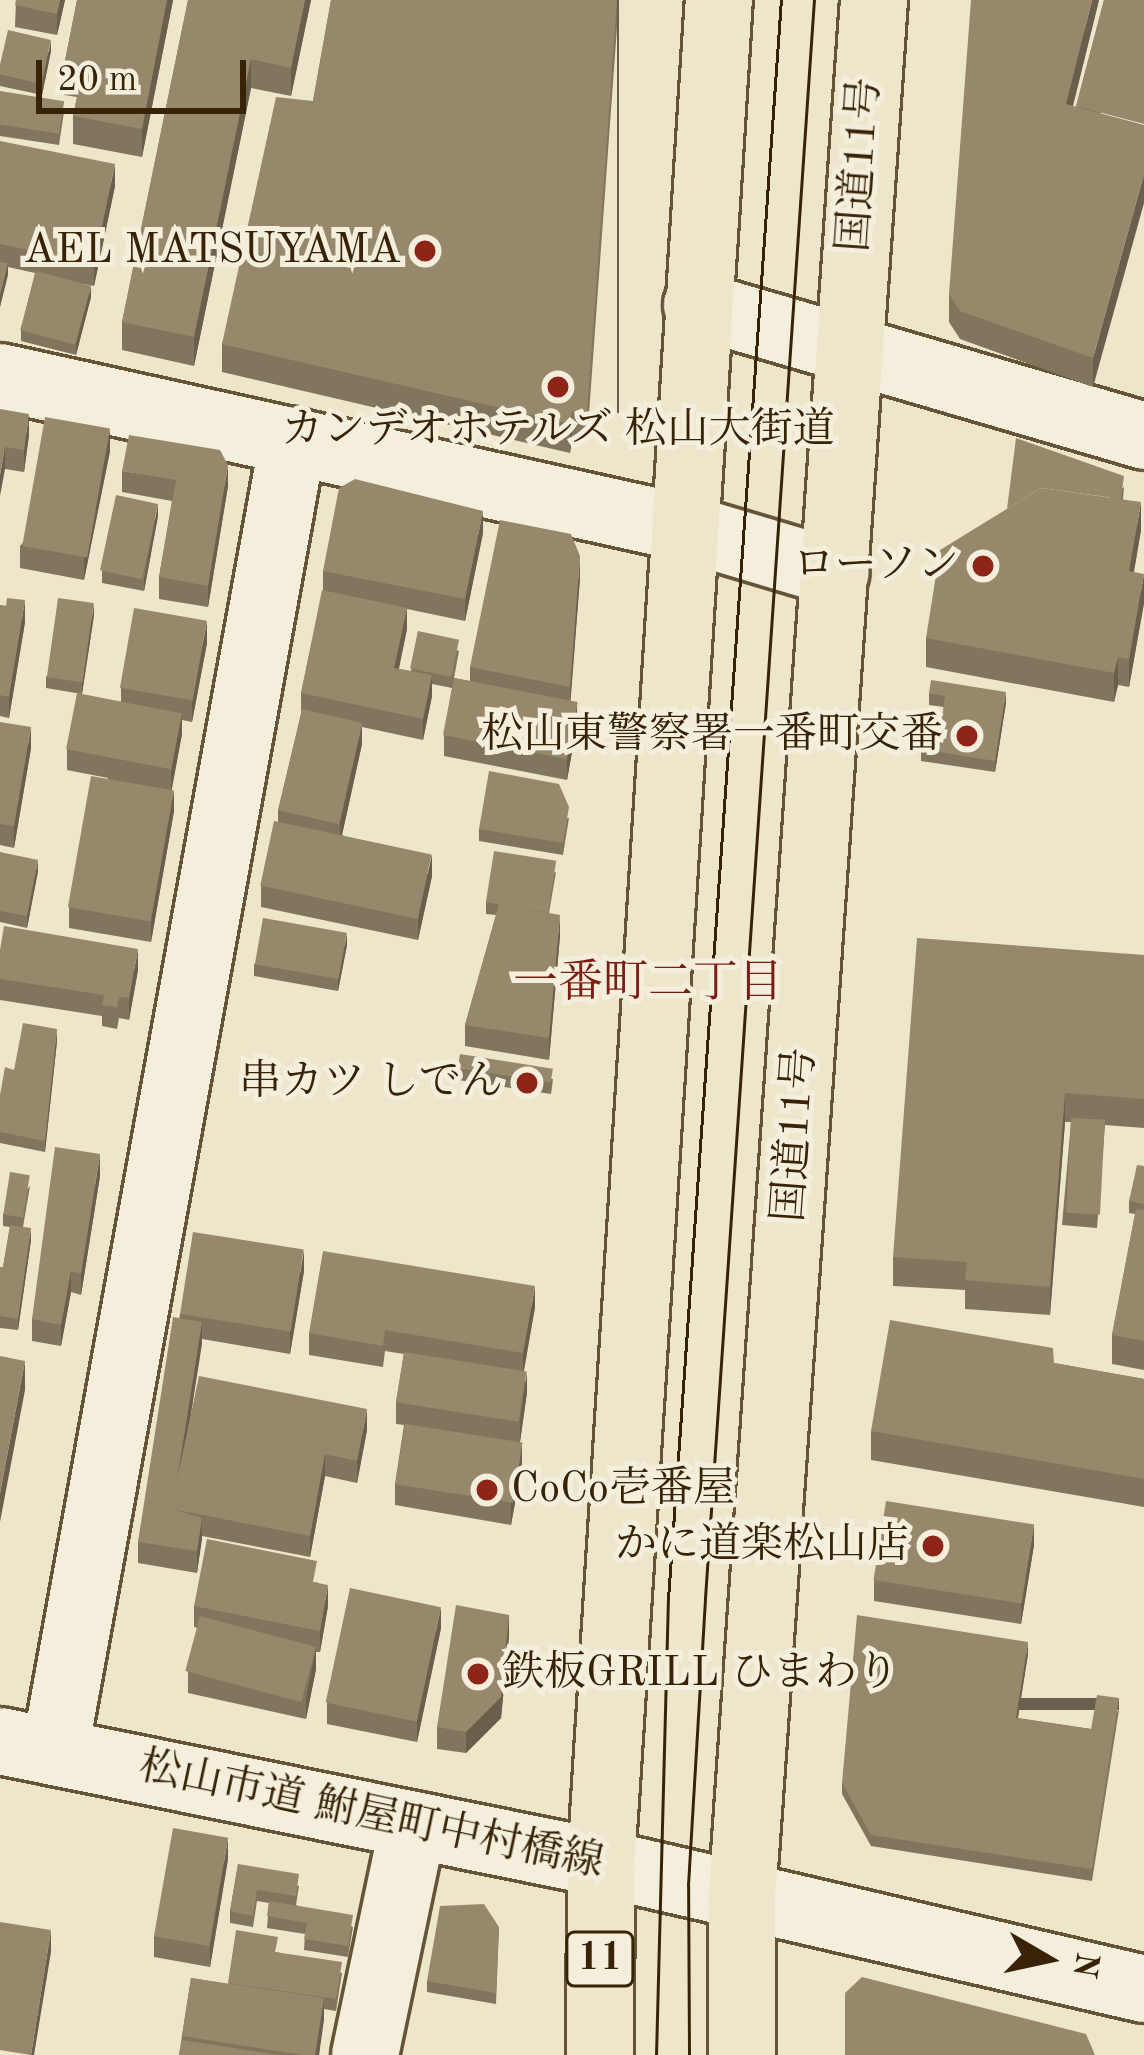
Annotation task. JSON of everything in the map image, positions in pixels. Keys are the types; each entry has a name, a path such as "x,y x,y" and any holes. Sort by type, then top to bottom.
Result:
{"highway":[{"name":"11","path":"600,2055 601,1863 719,0"},
{"name":"国道11号","path":"742,2055 742,1898 874,0"}],"street":[{"path":"697,305 1144,436"},
{"path":"0,377 689,529 836,573"},
{"path":"27,1746 293,440"},
{"name":"松山市道 鮒屋町中村橋線","path":"27,1746 601,1863 1144,1989"},
{"path":"365,2055 413,1825"}],"building":[{"path":"16,0 60,0 57,14 15,5"},
{"path":"77,0 167,0 142,129 73,116 83,69 64,66"},
{"path":"188,0 305,0 291,68 251,59 194,337 122,322"},
{"name":"AEL MATSUYAMA","path":"331,0 617,0 587,412 572,411 570,424 222,344 276,97 313,101"},
{"path":"971,0 1092,0 1066,104 1144,125 1144,174 1093,358 960,311 949,294"},
{"path":"1104,0 1144,0 1144,124 1076,106"},
{"path":"8,30 51,40 41,84 0,74"},
{"path":"0,91 64,101 59,134 0,124"},
{"path":"0,141 115,164 94,264 0,244"},
{"path":"0,262 8,263 0,295"},
{"path":"36,271 91,286 75,345 20,330"},
{"path":"0,409 29,414 24,450 5,447 0,475"},
{"path":"45,417 110,428 87,557 22,546"},
{"path":"129,435 220,450 228,465 208,586 159,577 176,480 122,471"},
{"path":"1016,438 1124,476 1121,499 1041,488 1007,509"},
{"path":"355,479 483,511 465,599 323,571 339,488"},
{"path":"1041,488 1141,502 1129,571 1144,574 1129,659 1118,657 1114,673 926,638 940,550"},
{"path":"116,495 158,504 142,579 100,570"},
{"path":"500,520 571,534 580,556 570,687 470,667"},
{"path":"322,590 407,608 394,668 432,675 423,719 301,693"},
{"path":"7,598 25,600 9,697 0,695 0,605 6,606"},
{"path":"58,598 94,603 83,682 47,677"},
{"path":"134,608 207,621 193,701 120,688"},
{"path":"418,631 459,640 451,677 410,668"},
{"path":"454,678 578,702 567,759 443,735"},
{"path":"931,680 1006,692 995,761 921,749 923,731 940,733 945,696 929,693"},
{"path":"77,693 182,713 171,769 66,749"},
{"path":"302,709 362,723 339,824 279,810"},
{"path":"0,722 31,727 14,826 0,824"},
{"path":"489,771 559,784 569,807 563,843 479,829"},
{"path":"91,776 174,791 151,922 68,907"},
{"path":"274,821 431,854 418,919 260,886"},
{"path":"494,851 556,861 548,912 486,902"},
{"path":"0,852 38,860 27,916 0,911"},
{"path":"499,904 560,915 549,1038 465,1025"},
{"path":"263,918 347,933 339,979 255,964"},
{"path":"4,926 138,949 129,998 119,997 117,1007 102,1005 104,995 0,979"},
{"path":"917,938 1144,955 1144,1099 1065,1093 1050,1287 965,1280 967,1262 893,1257"},
{"path":"23,1023 57,1029 45,1141 0,1132 5,1067 14,1070"},
{"path":"460,1054 553,1069 551,1083 458,1068"},
{"path":"1071,1118 1105,1120 1100,1215 1066,1213"},
{"path":"55,1147 100,1154 81,1274 71,1271 61,1325 32,1319"},
{"path":"1137,1165 1144,1166 1144,1204 1129,1201"},
{"path":"10,1172 30,1175 23,1218 3,1214"},
{"path":"1136,1209 1144,1210 1144,1341 1112,1335"},
{"path":"10,1225 31,1228 18,1319 0,1316 0,1267"},
{"path":"193,1232 304,1250 291,1331 180,1314"},
{"path":"323,1251 535,1286 523,1353 385,1330 383,1346 309,1333"},
{"path":"173,1317 202,1322 177,1480 199,1376 367,1409 357,1461 325,1454 310,1536 172,1509 202,1518 197,1551 138,1542"},
{"path":"890,1320 1053,1348 1054,1363 1144,1379 1144,1479 871,1431"},
{"path":"404,1352 526,1371 518,1422 396,1402"},
{"path":"0,1356 25,1361 0,1493"},
{"path":"405,1424 523,1443 513,1503 395,1484"},
{"path":"886,1501 1034,1524 1022,1603 873,1580"},
{"path":"207,1539 317,1561 313,1582 328,1585 320,1631 194,1606"},
{"path":"350,1588 441,1607 417,1722 326,1702"},
{"path":"456,1605 509,1615 501,1697 466,1732 437,1727"},
{"path":"857,1615 1028,1642 1016,1718 1091,1729 1097,1695 1119,1698 1092,1869 871,1835 842,1783"},
{"path":"200,1616 316,1647 301,1702 185,1671"},
{"path":"173,1828 228,1838 209,1946 154,1936"},
{"path":"238,1864 299,1874 296,1896 257,1890 253,1916 230,1911"},
{"path":"269,1901 353,1915 348,1946 304,1939 307,1923 267,1916"},
{"path":"484,1904 499,1927 496,1993 427,1981 440,1906"},
{"path":"0,1922 51,1930 31,2055 0,2050"},
{"path":"236,1930 278,1937 275,1952 342,1962 336,1999 228,1983"},
{"path":"862,1977 1086,2034 1095,2055 845,2055 845,1993"},
{"path":"191,1978 324,1998 315,2055 182,2036"},
{"path":"182,2040 278,2055 179,2055"}],"tram line":[{"path":"656,2055 668,1599 781,0"},
{"path":"689,2055 688,1885 705,1598 814,0"}],"place":[{"name":"AEL MATSUYAMA","path":"425,251"},
{"name":"カンデオホテルズ 松山大街道","path":"558,387"},
{"name":"ローソン","path":"983,566"},
{"name":"松山東警察署一番町交番","path":"967,736"},
{"name":"串カツ しでん","path":"527,1083"},
{"name":"CoCo壱番屋","path":"487,1490"},
{"name":"かに道楽松山店","path":"933,1546"},
{"name":"鉄板GRILL ひまわり","path":"478,1674"}],"district":[{"name":"一番町二丁目","path":"648,985"}]}
